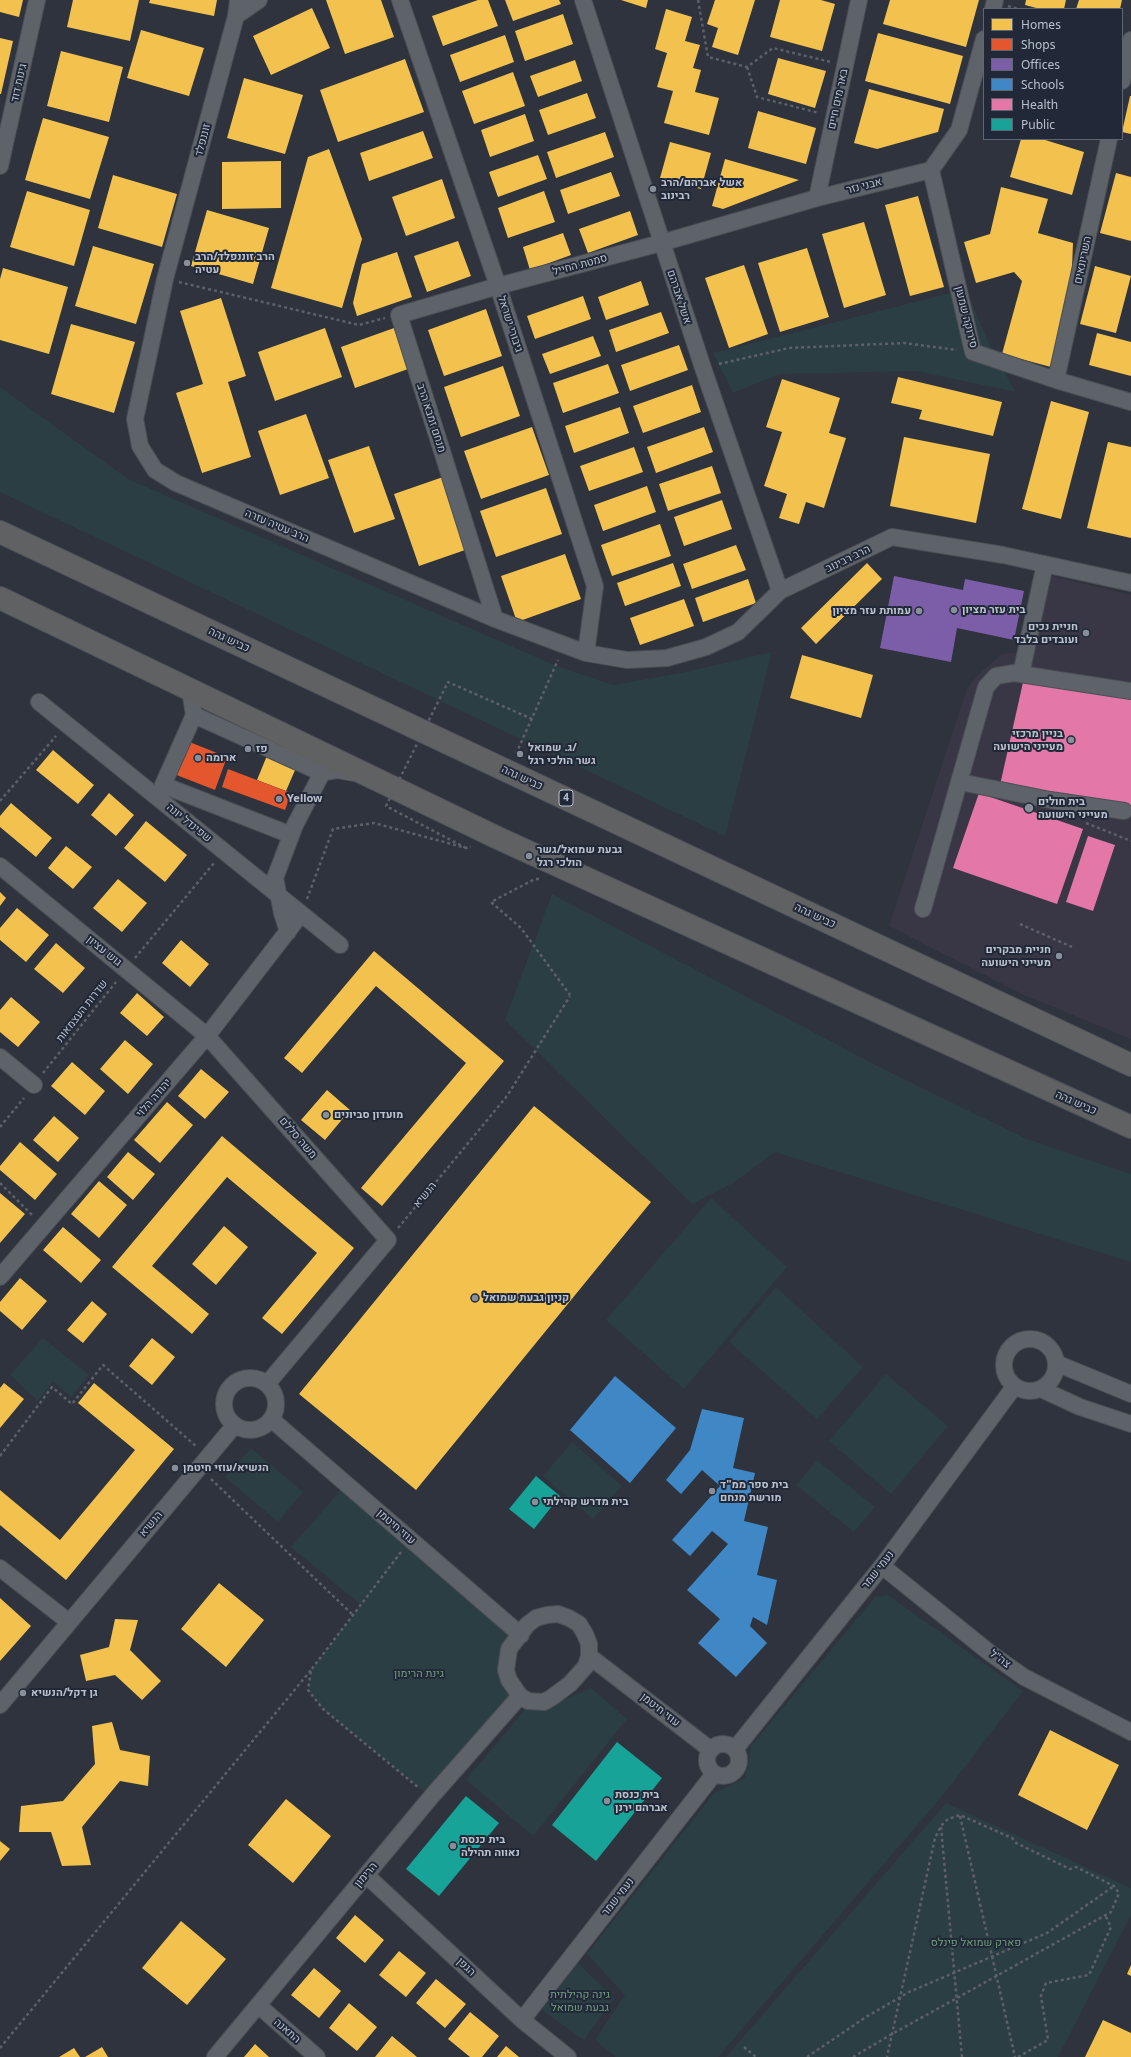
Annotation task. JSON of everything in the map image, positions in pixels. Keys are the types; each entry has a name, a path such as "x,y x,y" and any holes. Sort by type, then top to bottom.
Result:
{"highway":[{"name":"כביש גהה","path":"0,532 1131,1065"},
{"name":"כביש גהה","path":"0,598 506,842 1131,1127"}],"street":[{"name":"גינות דוד","path":"0,166 37,0"},
{"path":"237,8 259,0"},
{"name":"גיבורי ישראל","path":"400,0 498,286 594,586 586,653"},
{"name":"אשל אברהם","path":"583,0 661,243 780,591"},
{"name":"באר מים חיים","path":"817,198 859,0"},
{"name":"זוננפלד","path":"166,279 237,8"},
{"path":"1123,76 1131,40"},
{"path":"931,170 958,130 983,43"},
{"name":"השריונאים","path":"1056,380 1109,140"},
{"name":"אבני נזר","path":"661,243 817,198 931,170"},
{"name":"סירוקה שמעון","path":"931,170 973,352 1056,380 1131,402"},
{"name":"סמטת החייל","path":"498,286 661,243"},
{"name":"הרב עטיה עזרה","path":"166,279 135,419 140,446 156,470 176,483 495,619 586,653"},
{"path":"399,315 498,286"},
{"name":"מנחם זמבא הרב","path":"399,315 495,619"},
{"name":"הרב רבינוב","path":"586,653 627,660 667,658 706,647 738,632 780,591 892,538 1003,555 1131,583"},
{"path":"1021,674 1045,564"},
{"path":"924,909 986,688 996,676 1014,673 1131,691"},
{"path":"190,690 194,716 163,784 291,835"},
{"name":"שפינדל יונה","path":"39,702 340,945"},
{"path":"194,716 322,773 337,770 367,775"},
{"path":"288,932 275,878 291,835 322,773"},
{"path":"960,782 1050,800 1124,811"},
{"name":"גוש עציון","path":"0,866 207,1036"},
{"name":"יהודה הלוי","path":"0,1277 207,1036 301,914"},
{"name":"משה סללם","path":"207,1036 388,1240"},
{"path":"0,1057 34,1085"},
{"path":"267,1384 388,1240"},
{"path":"1030,1338 1039,1340 1052,1350 1056,1363 1057,1367 1052,1380 1041,1390 1032,1392 1022,1391 1014,1387 1007,1380 1004,1371 1004,1360 1007,1351 1017,1342 1030,1338"},
{"path":"1056,1363 1131,1394"},
{"path":"245,1377 259,1379 267,1384 275,1397 275,1410 271,1419 260,1428 251,1430 242,1430 234,1426 227,1418 224,1410 223,1398 227,1390 237,1380 245,1377"},
{"name":"נעמי שמר","path":"735,1749 882,1566 1014,1387"},
{"path":"1041,1390 1080,1407 1131,1424"},
{"name":"עוזי חיטמן","path":"271,1419 521,1635"},
{"name":"הנשיא","path":"0,1705 234,1426"},
{"name":"צה\"ל","path":"882,1566 990,1653 1024,1677 1131,1732"},
{"path":"0,1568 69,1622"},
{"path":"558,1614 569,1618 578,1624 585,1634 589,1644 589,1656 586,1666 579,1676 544,1702 528,1701 520,1696 509,1680 506,1666 509,1649 527,1625 536,1618 547,1615 558,1614"},
{"name":"עוזי חיטמן","path":"589,1656 711,1750"},
{"name":"הרימון","path":"215,2057 431,1797 520,1696"},
{"path":"720,1744 735,1749 739,1763 734,1772 725,1776 714,1774 708,1765 707,1760 711,1750 720,1744"},
{"name":"נעמי שמר","path":"522,2020 714,1774"},
{"name":"הגפן","path":"366,1875 522,2020 568,2057"},
{"name":"התאנה","path":"258,2005 317,2057"}],"path":[{"path":"698,0 708,57 747,67"},
{"path":"747,67 773,48 845,65"},
{"path":"747,67 757,97 834,117"},
{"path":"166,279 359,325 399,315"},
{"path":"703,368 789,348 904,343 973,352"},
{"path":"509,771 564,645"},
{"path":"466,848 386,806 448,682 532,719"},
{"path":"0,801 67,724"},
{"path":"301,914 333,829 374,822 466,848 472,846"},
{"name":"שדרות העצמאות","path":"0,1127 126,969 224,852"},
{"name":"הנשיא","path":"388,1240 507,1096 570,996 521,928 491,902 535,879 543,878"},
{"path":"1020,924 1072,947"},
{"path":"0,1183 43,1226"},
{"path":"0,1456 52,1387 72,1404 103,1365 204,1462 353,1615"},
{"path":"0,2048 311,1670 410,1539"},
{"path":"311,1670 308,1690 323,1709 431,1797"},
{"path":"960,1816 991,1956 1017,2057 1048,2040 1042,1996 1046,1983 1089,1975 1111,1927 1105,1915"},
{"path":"853,2057 892,2034 1111,1912 1116,1904 1119,1893 1114,1886 1076,1867 1070,1869 1016,1843 1012,1838 960,1816 948,1819 940,1826 935,1838 900,1997 892,2034 887,2057"},
{"path":"940,1826 962,2057"},
{"path":"807,2057 866,2017 900,1997 991,1956 1047,1933 1114,1886"},
{"path":"744,2047 756,2057"}],"shaded area":[{"name":"בית חולים מעייני הישועה","path":"1035,572 1131,595 1131,1039 1024,995 889,926 967,689 978,675 1002,654 1021,652"}],"green space":[{"path":"966,289 992,350 1016,392 916,371 780,374 733,393 713,353"},
{"path":"0,387 128,479 559,667 613,685 681,673 772,652 725,836 0,492"},
{"path":"552,894 885,1070 1027,1139 1131,1174 1131,1262 775,1152 733,1183 692,1204 505,1020"},
{"path":"711,1198 787,1267 684,1389 606,1320"},
{"path":"776,1287 863,1367 817,1419 729,1342"},
{"path":"43,1338 89,1375 71,1397 53,1381 38,1401 10,1375"},
{"path":"886,1374 948,1426 891,1494 829,1441"},
{"path":"572,1442 622,1486 593,1519 543,1476"},
{"path":"251,1448 303,1492 278,1522 225,1477"},
{"path":"817,1460 875,1507 854,1532 796,1485"},
{"name":"גינת הרימון","path":"346,1484 521,1635 506,1661 515,1689 431,1797 323,1709 308,1690 311,1670 361,1605 291,1547"},
{"path":"888,1595 1023,1691 944,1794 718,2057 616,2057 595,2040 625,1995 587,1954 714,1793 745,1778 751,1746 875,1597"},
{"path":"591,1688 627,1719 533,1836 466,1780 527,1707 551,1705"},
{"name":"פארק שמואל פינלס","path":"946,1803 1131,1888 1131,1915 1058,2057 726,2057"},
{"name":"גינה קהילתית גבעת שמואל","path":"578,1963 614,1998 584,2040 542,2010"}],"building: Homes":[{"path":"0,0 23,0 19,17 0,12"},
{"path":"73,0 139,0 130,41 67,27"},
{"path":"150,0 217,0 214,16 149,3"},
{"path":"326,0 381,0 394,37 345,54"},
{"path":"478,0 488,0 498,26 443,46 432,16"},
{"path":"505,0 559,0 561,4 513,21"},
{"path":"621,0 648,0 646,8"},
{"path":"715,0 755,0 738,55 712,47 718,28 707,24"},
{"path":"780,0 821,0 835,4 822,51 770,37"},
{"path":"890,0 979,0 966,47 883,24"},
{"path":"1026,0 1066,0 1064,8 1036,8 1025,5"},
{"path":"1079,0 1122,0 1120,8 1076,8"},
{"path":"312,8 330,48 271,75 253,36"},
{"path":"666,9 692,17 685,41 700,45 693,68 701,70 695,92 719,98 709,135 664,123 673,91 657,87 667,53 655,49"},
{"path":"563,14 573,44 525,61 515,31"},
{"path":"141,30 204,48 189,96 127,78"},
{"path":"878,33 963,56 950,104 865,81"},
{"path":"505,35 514,62 460,82 450,55"},
{"path":"0,38 13,41 1,94 0,94"},
{"path":"61,51 123,67 109,122 47,106"},
{"path":"778,58 826,71 815,108 768,94"},
{"path":"405,59 424,112 338,142 320,90"},
{"path":"575,60 582,81 538,97 530,76"},
{"path":"513,72 525,106 474,124 462,91"},
{"path":"244,78 303,95 285,154 227,138"},
{"path":"869,89 944,109 938,132 877,149 854,143"},
{"path":"587,93 596,118 548,135 539,110"},
{"path":"1131,96 1131,134 1123,132"},
{"path":"758,111 816,128 806,164 748,148"},
{"path":"525,114 534,141 490,157 481,130"},
{"path":"43,118 109,137 90,199 25,180"},
{"path":"423,131 433,158 369,181 360,153"},
{"path":"605,132 614,157 556,178 547,152"},
{"path":"1021,140 1045,140 1084,152 1072,195 1010,177"},
{"path":"670,142 711,153 701,189 660,178"},
{"path":"329,149 362,239 342,308 271,288 308,157"},
{"path":"538,155 547,179 498,197 489,172"},
{"path":"725,159 799,180 723,209 712,206"},
{"path":"281,161 281,208 222,209 222,162"},
{"path":"611,172 620,196 568,214 560,190"},
{"path":"1116,173 1131,177 1131,241 1100,233"},
{"path":"113,175 177,194 162,247 98,228"},
{"path":"442,179 455,218 406,236 392,197"},
{"path":"1001,187 1048,199 1038,233 1073,243 1071,294 1051,367 1002,354 1022,281 1014,272 976,283 964,242 990,234"},
{"path":"27,191 90,210 74,266 10,247"},
{"path":"544,191 555,222 508,238 498,208"},
{"path":"918,196 944,287 910,296 885,205"},
{"path":"207,210 269,228 253,284 191,266"},
{"path":"630,211 638,235 588,253 579,229"},
{"path":"864,222 886,295 844,308 822,234"},
{"path":"563,233 571,255 530,270 523,247"},
{"path":"458,241 471,276 427,292 414,256"},
{"path":"93,246 154,264 136,324 75,306"},
{"path":"807,248 829,317 780,332 758,263"},
{"path":"397,252 412,297 357,316 353,303 362,264"},
{"path":"744,265 768,334 729,348 705,278"},
{"path":"1095,266 1131,276 1116,333 1080,324"},
{"path":"3,268 68,287 49,354 0,340 0,279"},
{"path":"641,281 649,305 606,320 598,297"},
{"path":"583,296 591,319 535,339 527,316"},
{"path":"221,298 246,376 228,382 251,457 202,473 176,393 203,384 180,311"},
{"path":"486,309 502,356 444,376 428,330"},
{"path":"661,312 669,333 616,352 609,330"},
{"path":"71,324 135,342 114,413 51,394"},
{"path":"325,328 342,377 275,401 258,352"},
{"path":"394,328 408,369 355,388 341,347"},
{"path":"1097,333 1131,342 1131,376 1089,365"},
{"path":"593,336 601,356 550,374 542,354"},
{"path":"679,345 688,370 630,391 621,365"},
{"path":"608,364 619,393 563,413 553,383"},
{"path":"503,366 520,416 461,437 444,387"},
{"path":"898,377 1002,402 993,436 919,419 922,410 891,403"},
{"path":"782,379 840,398 829,433 846,438 824,508 806,502 799,524 779,518 787,494 764,486 782,432 766,427"},
{"path":"692,385 701,412 643,433 633,406"},
{"path":"1051,401 1089,412 1061,519 1022,509"},
{"path":"620,407 629,433 574,453 565,426"},
{"path":"306,414 329,478 280,495 258,431"},
{"path":"532,427 549,475 481,499 464,451"},
{"path":"704,427 713,452 656,473 647,447"},
{"path":"904,437 990,454 976,523 890,506"},
{"path":"1108,442 1131,447 1131,538 1087,528"},
{"path":"369,446 395,519 354,533 328,460"},
{"path":"634,447 643,472 589,491 580,466"},
{"path":"712,466 721,493 668,511 659,484"},
{"path":"443,477 468,549 419,566 394,494"},
{"path":"647,486 656,512 603,531 594,505"},
{"path":"546,488 562,534 496,557 480,511"},
{"path":"722,500 732,529 684,546 674,517"},
{"path":"660,524 671,556 612,576 601,545"},
{"path":"736,545 746,570 692,589 683,564"},
{"path":"565,554 581,599 517,622 501,576"},
{"path":"673,563 681,586 625,606 617,583"},
{"path":"867,563 882,579 816,644 801,628"},
{"path":"748,579 756,603 703,622 695,598"},
{"path":"684,599 694,626 640,645 630,618"},
{"path":"802,655 873,675 861,718 790,698"},
{"path":"273,741 302,754 286,791 257,780"},
{"path":"53,750 94,785 78,804 36,770"},
{"path":"109,793 134,815 116,836 91,815"},
{"path":"11,803 52,838 36,857 0,827 0,816"},
{"path":"146,821 187,855 165,882 124,848"},
{"path":"66,846 92,867 73,889 48,868"},
{"path":"118,879 147,903 122,932 93,908"},
{"path":"0,892 6,898 0,906"},
{"path":"17,908 49,935 26,962 0,940 0,928"},
{"path":"181,940 209,964 190,987 162,963"},
{"path":"56,943 85,968 63,993 34,969"},
{"path":"374,951 504,1061 382,1206 361,1188 466,1063 376,986 302,1073 284,1058"},
{"path":"137,993 164,1017 147,1036 120,1013"},
{"path":"11,997 40,1022 18,1047 0,1032 0,1010"},
{"path":"125,1040 153,1064 128,1094 100,1069"},
{"path":"72,1062 105,1091 85,1115 51,1086"},
{"path":"201,1069 229,1092 205,1119 178,1096"},
{"name":"מועדון סביונים","path":"327,1090 350,1110 325,1140 301,1120"},
{"path":"167,1102 193,1125 160,1163 134,1140"},
{"name":"קניון גבעת שמואל","path":"534,1106 651,1202 416,1490 299,1394"},
{"path":"54,1116 79,1138 58,1162 33,1140"},
{"path":"222,1136 354,1248 282,1334 262,1318 317,1253 227,1177 152,1266 209,1314 192,1334 112,1267"},
{"path":"20,1142 57,1174 35,1200 0,1170 0,1166"},
{"path":"128,1152 155,1174 133,1200 107,1177"},
{"path":"99,1181 127,1205 99,1238 71,1214"},
{"path":"0,1193 25,1214 0,1243"},
{"path":"224,1226 248,1247 216,1285 192,1264"},
{"path":"63,1227 101,1260 81,1283 43,1250"},
{"path":"20,1278 47,1301 22,1330 0,1311 0,1302"},
{"path":"92,1301 107,1314 83,1343 67,1330"},
{"path":"152,1338 175,1357 152,1385 129,1366"},
{"path":"4,1383 24,1399 0,1428 0,1388"},
{"path":"94,1383 174,1449 66,1580 0,1525 0,1490 60,1540 135,1450 78,1403"},
{"path":"219,1583 264,1620 226,1667 181,1629"},
{"path":"0,1598 31,1626 0,1661"},
{"path":"115,1619 138,1620 130,1650 161,1681 142,1700 115,1675 86,1681 80,1655 109,1647"},
{"path":"112,1722 120,1750 150,1756 148,1786 120,1781 82,1827 91,1865 62,1866 51,1832 19,1832 21,1806 63,1801 95,1764 92,1726"},
{"path":"1050,1730 1119,1765 1087,1830 1018,1795"},
{"path":"286,1799 331,1836 293,1883 248,1845"},
{"path":"0,1841 10,1849 0,1861"},
{"path":"355,1915 384,1940 365,1963 336,1938"},
{"path":"181,1921 226,1959 187,2005 142,1968"},
{"path":"399,1951 426,1973 406,1997 379,1975"},
{"path":"1131,1965 1131,1976 1127,1974"},
{"path":"314,1968 341,1991 319,2018 291,1995"},
{"path":"436,1979 466,2004 445,2028 416,2003"},
{"path":"349,2003 377,2027 357,2051 329,2028"},
{"path":"470,2012 499,2036 482,2057 470,2057 448,2039"},
{"path":"1103,2020 1131,2033 1131,2057 1085,2057"},
{"path":"392,2036 417,2057 375,2057"},
{"path":"255,2044 269,2057 244,2057"},
{"path":"506,2046 519,2057 497,2057"},
{"path":"102,2047 108,2057 85,2057"},
{"path":"74,2048 80,2057 59,2057"}],"building: Shops":[{"path":"187,741 227,757 215,790 174,774"},
{"path":"228,769 291,793 285,810 222,787"}],"building: Offices":[{"name":"בית עזר מציון","path":"894,576 963,590 965,579 1024,591 1014,640 957,628 951,662 880,648"}],"building: Schools":[{"path":"615,1376 676,1428 630,1483 570,1430"},
{"path":"702,1409 744,1418 733,1468 755,1473 744,1521 768,1527 757,1575 777,1580 767,1625 753,1617 750,1626 767,1643 736,1677 698,1643 720,1619 687,1590 728,1544 712,1531 690,1556 672,1540 720,1486 702,1470 681,1494 666,1480 690,1450"}],"building: Health":[{"name":"בניין מרכזי מעייני הישועה","path":"1024,678 1131,695 1131,807 1000,785"},
{"path":"979,793 1083,829 1057,904 953,868"},
{"path":"1088,836 1115,845 1093,911 1066,902"}],"building: Public":[{"name":"בית מדרש קהילתי","path":"536,1476 560,1496 534,1529 509,1509"},
{"name":"בית כנסת אברהם ירנן","path":"617,1742 662,1778 596,1861 552,1825"},
{"name":"בית כנסת נאווה תהילה","path":"466,1796 499,1823 439,1896 406,1869"}],"place":[{"name":"אשל אברהם/הרב רבינוב","path":"653,189"},
{"name":"הרב זוננפלד/הרב עטיה","path":"187,263"},
{"name":"בית עזר מציון","path":"954,610"},
{"name":"עמותת עזר מציון","path":"919,611"},
{"name":"חניית נכים ועובדים בלבד","path":"1086,633"},
{"name":"בניין מרכזי מעייני הישועה","path":"1071,740"},
{"name":"פז","path":"248,749"},
{"name":"ג. שמואל/ גשר הולכי רגל","path":"520,754"},
{"name":"ארומה","path":"198,758"},
{"name":"Yellow","path":"279,799"},
{"name":"בית חולים מעייני הישועה","path":"1029,808"},
{"name":"גבעת שמואל/גשר הולכי רגל","path":"529,856"},
{"name":"חניית מבקרים מעייני הישועה","path":"1059,956"},
{"name":"מועדון סביונים","path":"326,1115"},
{"name":"קניון גבעת שמואל","path":"475,1298"},
{"name":"הנשיא/עוזי חיטמן","path":"175,1468"},
{"name":"בית ספר ממ\"ד מורשת מנחם","path":"712,1491"},
{"name":"בית מדרש קהילתי","path":"535,1502"},
{"name":"גן דקל/הנשיא","path":"23,1693"},
{"name":"בית כנסת אברהם ירנן","path":"607,1801"},
{"name":"בית כנסת נאווה תהילה","path":"453,1846"}]}
